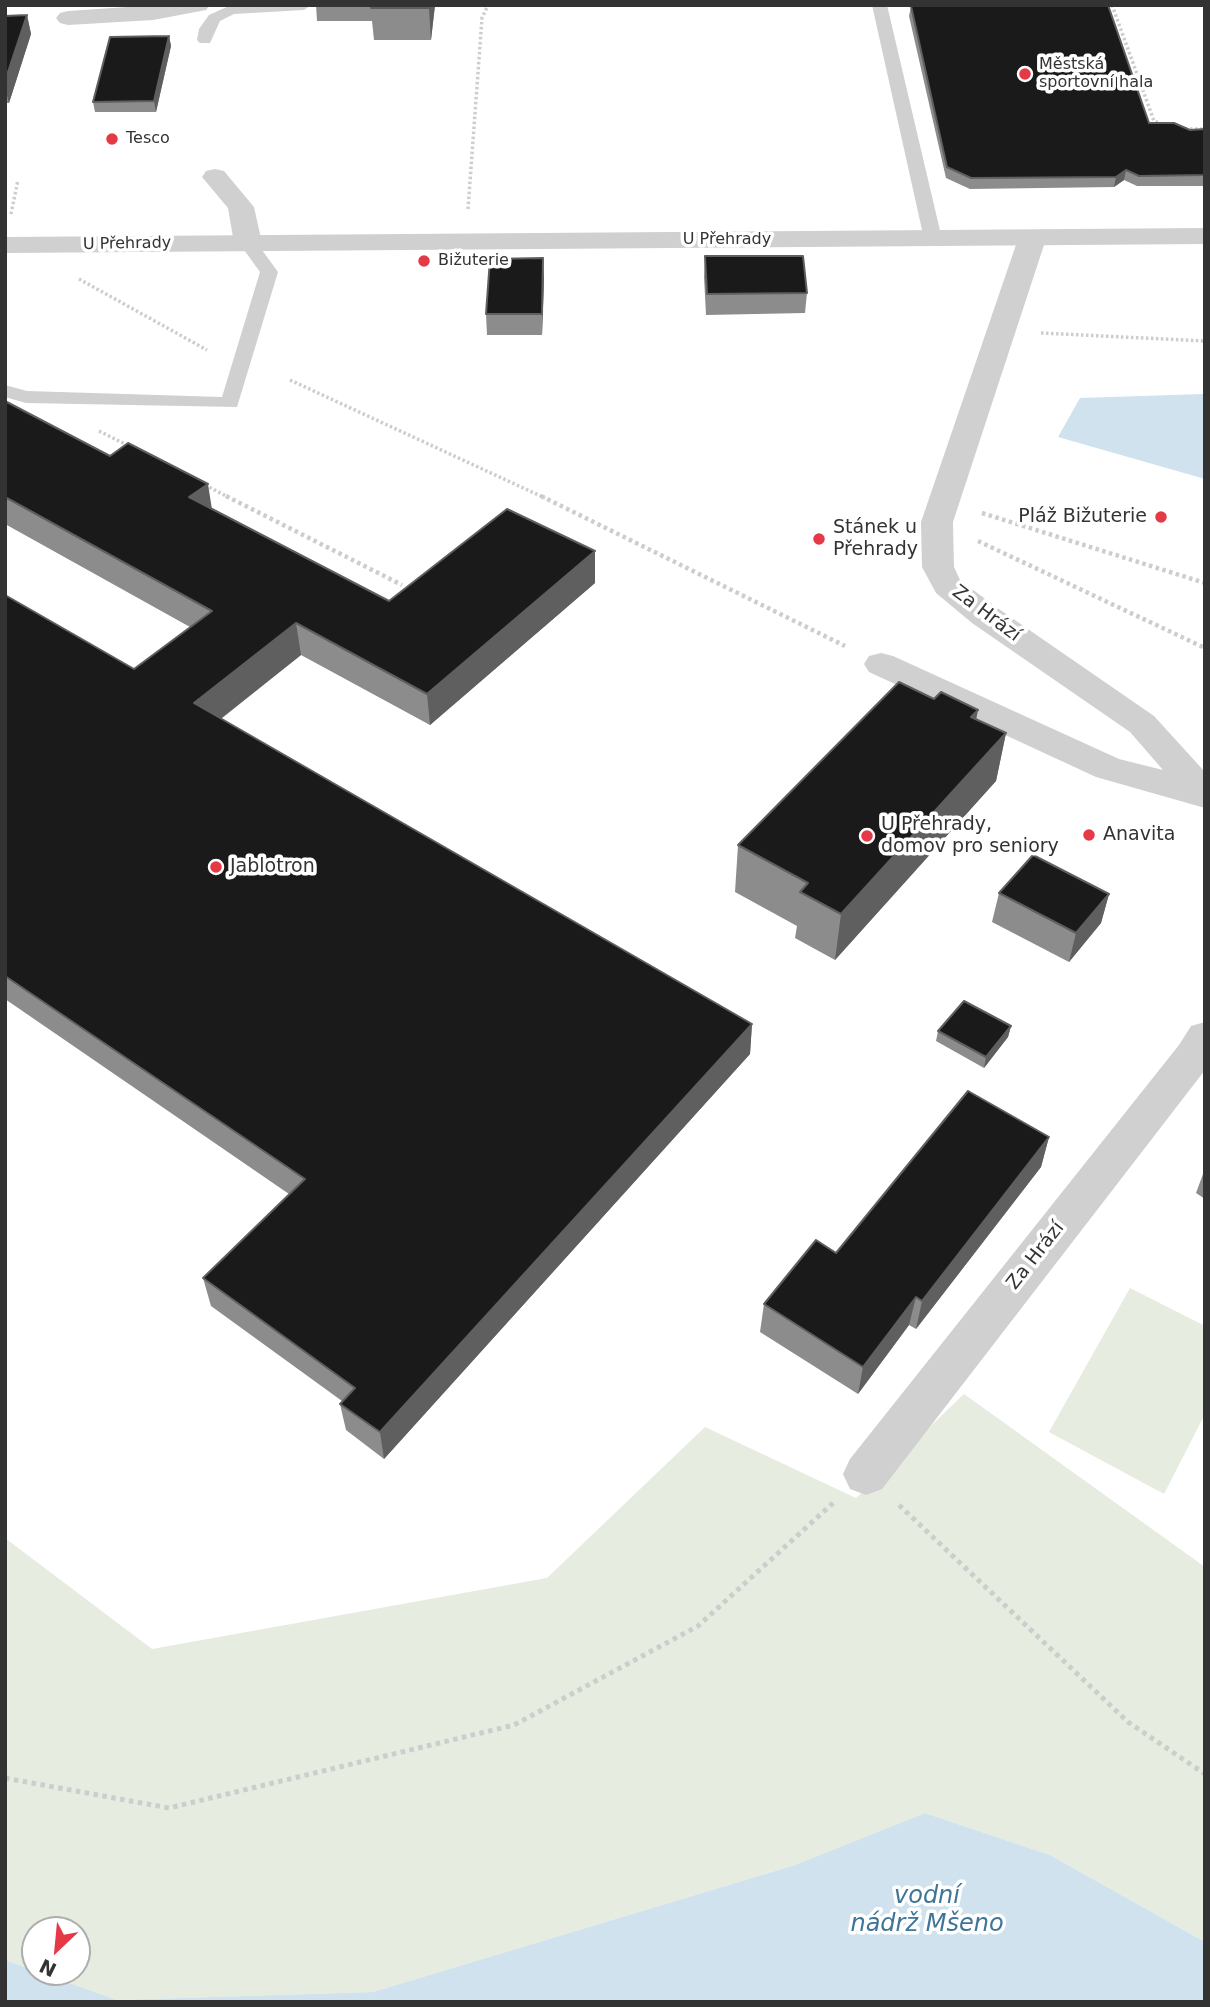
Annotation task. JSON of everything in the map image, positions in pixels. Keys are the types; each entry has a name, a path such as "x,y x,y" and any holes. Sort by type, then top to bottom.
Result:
{"street":[{"path":"68,18 153,13 198,5"},
{"path":"215,177 241,207 248,243"},
{"name":"U Přehrady","path":"7,233 248,243 1205,236"},
{"name":"Za Hrází","path":"1032,239 940,510 938,567 947,586 1142,724 1205,795"},
{"path":"881,664 1108,768 1205,795"},
{"name":"Za Hrází","path":"866,1474 1193,1056 1205,1037"}],"lane":[{"path":"205,40 207,29 214,18 231,10 304,5"},
{"path":"879,5 933,239"},
{"path":"5,391 26,397 230,403 270,272 248,243"}],"path":[{"path":"468,212 482,18 488,5"},
{"path":"1112,5 1154,121 1171,126"},
{"path":"1180,128 1205,129"},
{"path":"7,233 18,180"},
{"path":"73,276 206,350"},
{"path":"1000,331 1205,341"},
{"path":"290,380 598,522 881,664"},
{"path":"92,428 139,452"},
{"path":"199,481 402,585"},
{"path":"940,510 1205,583"},
{"path":"940,510 1205,649"},
{"path":"5,1778 169,1808 514,1725 698,1626 866,1474 1128,1722 1205,1774"}],"shaded area":[{"path":"1130,1288 1205,1326 1205,1414 1164,1494 1049,1432"},
{"path":"964,1394 1205,1567 1205,1942 1050,1855 925,1813 795,1865 373,1992 117,2000 78,1986 91,1986 91,1916 21,1916 21,1966 5,1960 5,1538 152,1649 547,1578 705,1427 856,1498"}],"water":[{"path":"1205,394 1205,479 1058,437 1080,398"},
{"name":"vodní nádrž Mšeno","path":"925,1813 1050,1855 1205,1942 1205,2002 5,2002 5,1960 21,1966 21,1986 78,1986 117,2000 373,1992 795,1865"}],"building":[{"path":"372,5 429,5 429,8 371,8"},
{"name":"Městská sportovní hala","path":"911,5 1108,5 1149,123 1174,123 1190,130 1205,129 1205,175 1139,176 1126,170 1116,177 971,178 947,167"},
{"path":"27,15 5,81 5,16"},
{"path":"169,36 154,101 93,102 110,37"},
{"path":"705,256 803,256 807,293 707,294"},
{"path":"543,258 542,314 486,314 490,259"},
{"name":"Jablotron","path":"5,401 110,456 128,443 208,484 189,497 389,601 507,509 595,551 427,694 296,623 194,703 752,1024 380,1432 340,1404 355,1388 203,1278 305,1179 5,976 5,595 134,669 212,611 5,497"},
{"name":"U Přehrady, domov pro seniory","path":"899,682 934,699 941,692 978,710 971,717 1006,733 841,914 800,892 808,883 738,845"},
{"path":"1033,855 1109,894 1076,933 999,893"},
{"path":"964,1001 1011,1026 986,1057 938,1031"},
{"path":"968,1091 1049,1137 922,1301 916,1297 863,1367 764,1304 816,1240 836,1253"}],"place":[{"name":"Městská sportovní hala","path":"1025,74"},
{"name":"Tesco","path":"112,139"},
{"name":"Bižuterie","path":"424,261"},
{"name":"Pláž Bižuterie","path":"1161,517"},
{"name":"Stánek u Přehrady","path":"819,539"},
{"name":"Anavita","path":"1089,835"},
{"name":"U Přehrady, domov pro seniory","path":"867,836"},
{"name":"Jablotron","path":"216,867"}]}
